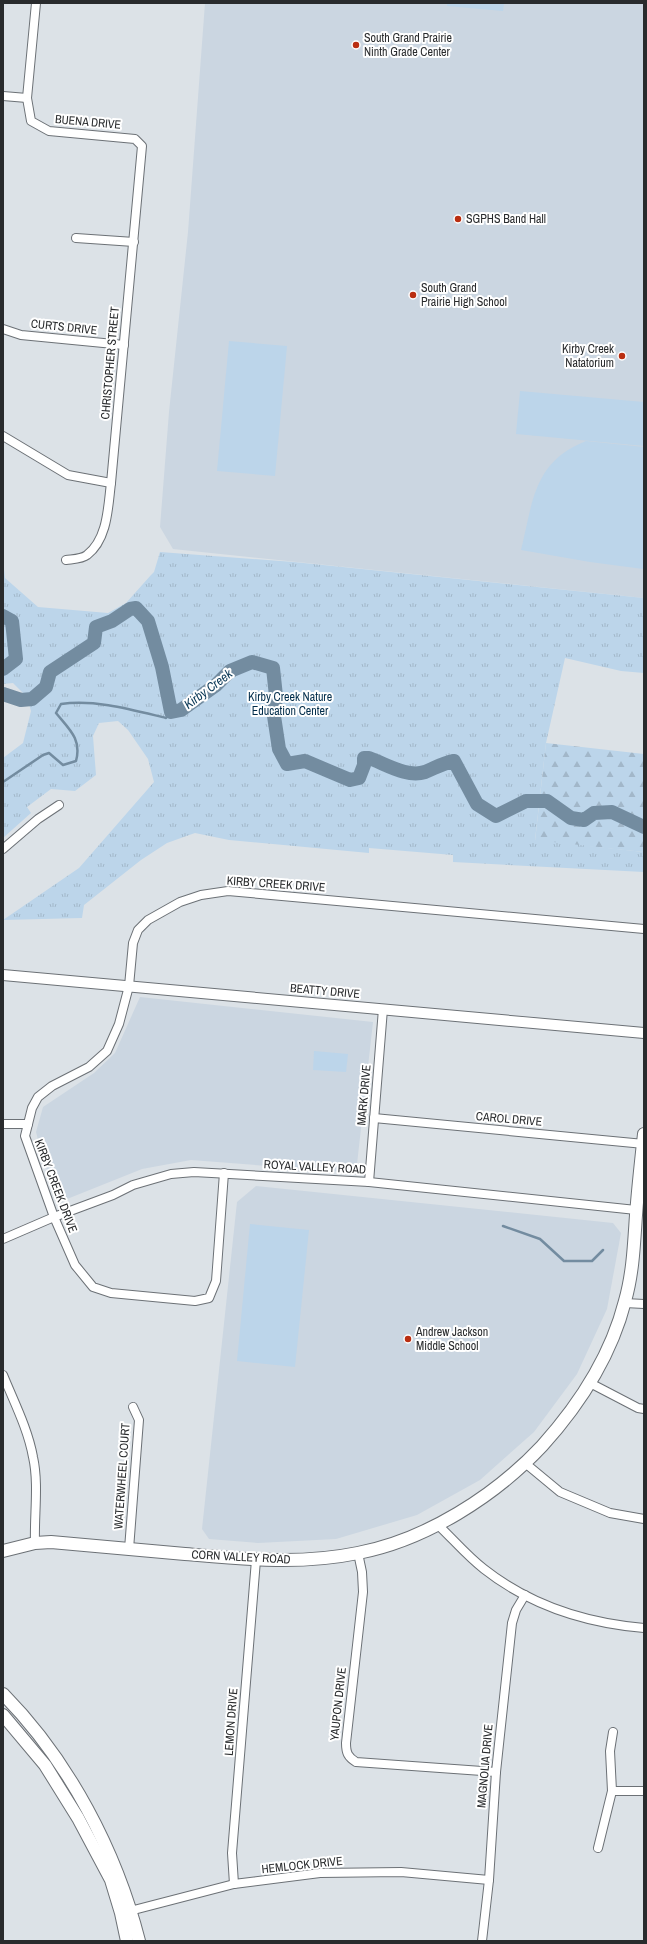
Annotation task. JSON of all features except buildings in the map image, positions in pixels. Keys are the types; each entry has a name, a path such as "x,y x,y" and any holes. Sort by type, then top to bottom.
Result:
{"main road":[{"name":"CORN VALLEY ROAD","path":"3,1551 34,1543 51,1542 256,1560 294,1561 358,1553 394,1543 438,1525 490,1494 526,1463 563,1422 590,1383 610,1344 625,1303 632,1273 636,1210 644,1140"},
{"path":"3,1694 44,1742 98,1828 119,1875 126,1912 127,1941"},
{"path":"3,1715 45,1765 78,1818 111,1880 139,1941"}],"street":[{"path":"3,96 27,98 36,3"},
{"name":"BUENA DRIVE","path":"27,98 31,121 49,131 135,139 142,146"},
{"name":"CHRISTOPHER STREET","path":"66,560 87,555 97,543 106,524 142,146"},
{"path":"76,238 134,242"},
{"name":"CURTS DRIVE","path":"3,329 21,335 124,345"},
{"path":"3,436 68,475 82,479 111,483"},
{"path":"3,849 38,819 59,805"},
{"name":"KIRBY CREEK DRIVE","path":"224,1173 216,1281 209,1298 195,1301 110,1293 93,1287 75,1265 54,1217 25,1136 32,1108 38,1097 52,1086 89,1067 107,1051 119,1024 129,986 133,943 138,930 148,920 180,902 201,895 220,892 291,896 644,929"},
{"name":"BEATTY DRIVE","path":"3,975 644,1033"},
{"name":"MARK DRIVE","path":"369,1182 383,1009"},
{"name":"CAROL DRIVE","path":"374,1118 644,1140"},
{"path":"3,1124 28,1124"},
{"name":"ROYAL VALLEY ROAD","path":"3,1239 54,1217 113,1195 132,1185 170,1174 194,1172 369,1182 636,1210"},
{"path":"625,1303 644,1304"},
{"path":"3,1375 34,1457 34,1543"},
{"path":"590,1383 638,1408 644,1409"},
{"name":"WATERWHEEL COURT","path":"129,1549 139,1420 133,1407"},
{"path":"526,1463 560,1492 610,1513 644,1519"},
{"path":"438,1525 483,1569 525,1596 559,1612 596,1621 644,1628"},
{"name":"YAUPON DRIVE","path":"358,1553 362,1572 363,1592 346,1752 350,1758 356,1762 496,1772"},
{"name":"LEMON DRIVE","path":"234,1884 232,1853 256,1560"},
{"name":"MAGNOLIA DRIVE","path":"482,1941 489,1880 496,1772 512,1623 516,1610 525,1596"},
{"path":"598,1848 612,1791 610,1750 613,1732"},
{"path":"612,1791 644,1791"},
{"name":"HEMLOCK DRIVE","path":"126,1912 234,1884 337,1872 401,1872 489,1880"}],"shaded area":[{"name":"South Grand Prairie High School","path":"205,3 644,3 644,598 173,549 160,527 169,412 188,232"},
{"path":"140,997 373,1022 356,1173 191,1160 142,1169 62,1201 44,1163 36,1132 43,1107 94,1073 115,1053"},
{"name":"Andrew Jackson Middle School","path":"256,1186 613,1223 621,1233 607,1309 577,1374 534,1432 480,1480 417,1515 336,1539 258,1543 209,1539 202,1529 237,1202"}],"green space":[{"path":"447,3 504,3 503,11 447,6"},
{"path":"229,341 287,346 275,476 217,471"},
{"path":"520,391 644,402 644,446 516,434"},
{"path":"586,441 644,447 643,569 590,562 521,550 533,500 538,485 545,472 555,460 568,450"},
{"name":"Kirby Creek Nature Education Center","path":"160,552 294,562 644,598 644,673 621,671 565,658 546,743 535,840 644,852 644,872 453,862 453,855 369,848 369,853 229,840 195,833 167,843 141,860 84,905 82,918 3,920 79,868 154,782 148,759 128,730 118,721 99,723 93,736 96,775 75,791 51,789 27,807 31,813 3,838 3,758 23,743 31,711 27,697 13,683 3,684 3,560 5,578 38,607 108,613 126,603 154,572"},
{"path":"546,743 644,754 644,852 535,841"},
{"path":"314,1051 348,1054 346,1072 313,1070"},
{"path":"250,1224 309,1230 295,1367 237,1361"}],"waterway":[{"name":"Kirby Creek","path":"3,694 21,700 32,699 46,687 50,672 94,643 96,627 112,621 130,609 136,608 148,621 162,667 171,712 181,710 216,685 230,671 252,662 273,668 276,696 274,716 279,749 287,764 305,761 350,780 359,778 364,765 364,758 369,758 397,770 411,773 425,772 454,761 477,804 496,816 526,801 547,801 571,818 584,820 594,813 612,812 644,827"},
{"name":"Kirby Creek","path":"3,616 12,621 16,659 3,669"},
{"path":"3,782 43,755 49,753 63,765 76,761 76,740 70,729 56,713 61,704 100,704 166,718 171,712"},
{"path":"503,1226 540,1239 564,1261 592,1261 603,1250"}],"place":[{"name":"South Grand Prairie Ninth Grade Center","path":"356,45"},
{"name":"SGPHS Band Hall","path":"458,219"},
{"name":"South Grand Prairie High School","path":"413,295"},
{"name":"Kirby Creek Natatorium","path":"622,356"},
{"name":"Andrew Jackson Middle School","path":"408,1339"}]}
